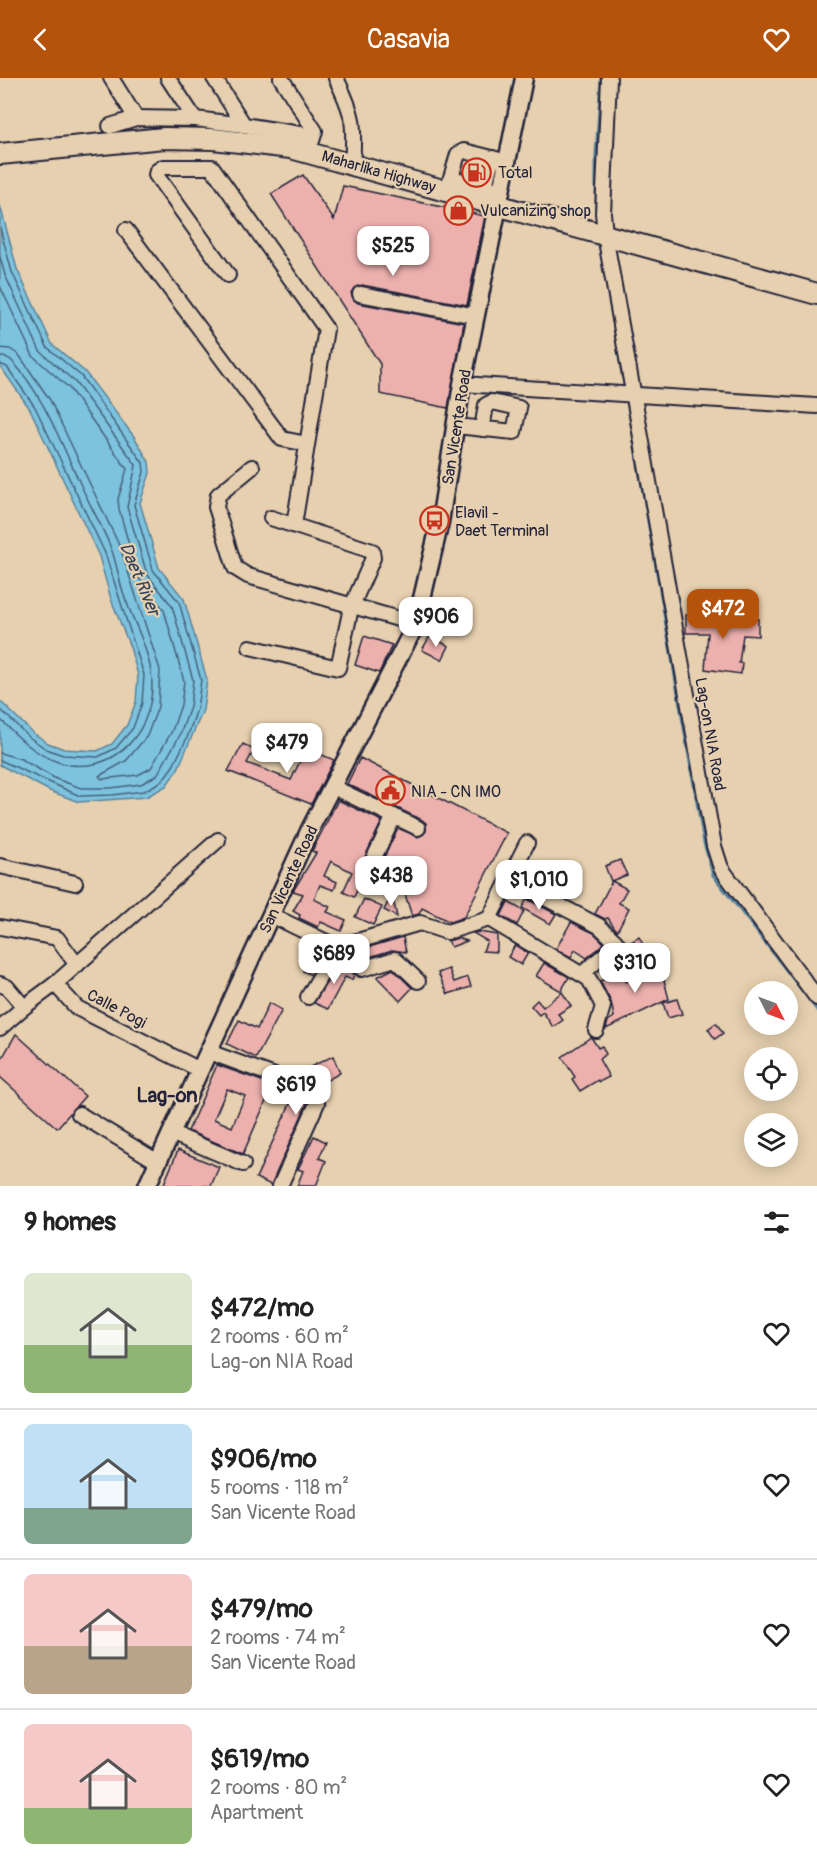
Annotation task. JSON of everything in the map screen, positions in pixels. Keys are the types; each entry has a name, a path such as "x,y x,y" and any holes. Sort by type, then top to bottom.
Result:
{"highway":[{"name":"Maharlika Highway","path":"0,154 122,142 194,138 311,144 352,164 449,184 501,198 605,235 817,294"}],"main road":[{"name":"San Vicente Road","path":"147,1186 271,915 416,624 440,522 462,384 501,198 500,160 524,78"}],"street":[{"path":"111,78 136,118"},
{"path":"168,78 195,119"},
{"path":"214,78 244,125"},
{"path":"110,126 136,118 195,119 244,125 311,144 315,131 281,78"},
{"path":"336,78 352,111 355,128 352,164"},
{"name":"Lag-on NIA Road","path":"609,78 603,213 605,235 714,846 721,868 817,998"},
{"path":"485,186 500,160 464,151 458,154 449,184 485,186 501,198"},
{"path":"228,275 156,175 157,171 163,167 212,168 326,329 294,525"},
{"path":"126,230 282,439 307,444"},
{"path":"360,294 476,316"},
{"path":"462,384 817,406"},
{"path":"456,426 482,429"},
{"path":"252,467 218,495 216,507 235,568 248,576 351,608 416,624"},
{"path":"249,647 338,668 351,608 374,558 372,551 271,518"},
{"path":"333,787 418,828"},
{"path":"371,864 394,816"},
{"path":"0,1028 55,984 218,840"},
{"path":"308,997 341,946 420,923 447,932 489,919 527,843"},
{"path":"0,866 75,883"},
{"path":"509,879 599,926 617,944 636,973"},
{"path":"271,915 341,946 362,969 395,959 418,981"},
{"path":"489,919 589,979 603,1006 596,1030"},
{"path":"0,927 57,938 77,965"},
{"path":"582,974 617,944"},
{"path":"0,984 7,987 24,1007"},
{"name":"Calle Pogi","path":"55,984 77,1008 200,1071"},
{"path":"209,1052 283,1079"},
{"path":"280,1186 317,1103"},
{"path":"79,1114 158,1162"},
{"path":"171,1133 243,1164"}],"water":[{"name":"Daet River","path":"0,205 17,269 52,344 85,372 135,438 149,462 150,473 140,503 159,568 184,599 207,680 203,710 178,769 166,786 146,797 79,802 50,791 0,765 0,701 33,733 48,743 64,749 97,751 112,744 127,725 136,702 138,675 130,647 111,599 99,556 30,409 0,366"}],"building":[{"path":"303,175 334,220 343,186 485,216 467,305 362,285 354,288 351,293 358,303 464,323 448,408 380,394 380,364 271,194"},
{"path":"686,615 758,619 758,636 743,635 739,663 742,663 741,674 705,669 708,633 686,633"},
{"path":"364,636 392,645 379,673 355,665"},
{"path":"430,636 449,646 442,660 422,650"},
{"path":"243,744 254,750 247,763 291,780 306,748 334,760 311,804 228,771"},
{"path":"360,758 507,833 464,917 450,922 422,908 419,914 412,916 404,891 395,894 363,877 354,897 343,892 352,872 331,861 324,876 337,882 334,890 320,885 314,899 330,907 327,912 346,920 341,931 321,922 318,927 299,918 300,915 293,911 303,894 293,891 316,853 312,851 338,800 382,821 363,861 363,869 368,872 379,868 398,828 418,837 426,831 426,823 422,820 347,784"},
{"path":"620,860 627,875 611,881 605,866"},
{"path":"612,881 627,889 619,903 629,908 617,931 608,918 605,919 595,914"},
{"path":"392,895 397,917 384,910"},
{"path":"364,899 382,907 373,925 355,917"},
{"path":"527,899 556,914 550,924 522,908"},
{"path":"508,902 524,911 517,925 501,916"},
{"path":"571,922 594,933 604,943 587,958 575,950 571,957 556,949"},
{"path":"473,933 497,935 497,952 483,951 487,941"},
{"path":"403,937 406,952 392,950 366,958 359,950"},
{"path":"639,937 647,952 637,958 628,944"},
{"path":"458,938 467,941 451,947 448,941"},
{"path":"515,945 528,953 521,965 508,957"},
{"path":"315,946 324,951 311,975 303,971"},
{"path":"341,959 354,974 352,980 345,977 328,1009 314,1003"},
{"path":"652,962 662,973 669,999 606,1029 608,1021 614,1017 611,1002 600,981 621,972 626,982 640,981 644,976 644,969"},
{"path":"544,963 569,977 561,991 536,976"},
{"path":"393,969 412,988 400,1001 377,977"},
{"path":"449,969 454,982 468,977 471,987 448,994 438,973"},
{"path":"562,992 571,1006 558,1014 563,1020 553,1027 543,1012 539,1015 531,1006 537,1000 543,1007"},
{"path":"677,999 682,1014 668,1018 663,1003"},
{"path":"269,1003 282,1010 256,1058 227,1044 239,1020 257,1029"},
{"path":"716,1023 723,1033 715,1039 708,1029"},
{"path":"16,1034 85,1096 57,1128 0,1077 0,1062"},
{"path":"591,1037 598,1048 602,1046 606,1054 599,1059 609,1077 599,1082 598,1080 580,1091 572,1079 575,1077 562,1057"},
{"path":"333,1056 340,1073 320,1084 315,1094 309,1099 271,1185 256,1178 306,1069"},
{"path":"217,1065 273,1085 243,1154 188,1131","holes":["227,1089 245,1096 232,1127 214,1119"]},
{"path":"314,1136 326,1142 319,1158 326,1161 316,1186 297,1186 303,1171 298,1169"},
{"path":"178,1150 219,1167 211,1186 163,1186"}],"waterway":[{"path":"596,211 596,153 601,78"},
{"path":"600,247 624,384"},
{"path":"627,401 704,843 713,875 817,1010"}],"place":[{"name":"Total","path":"477,172"},
{"name":"Vulcanizing shop","path":"459,210"},
{"name":"Elavil - Daet Terminal","path":"434,521"},
{"name":"NIA - CN IMO","path":"390,791"}],"district":[{"name":"Lag-on","path":"167,1095"}]}
